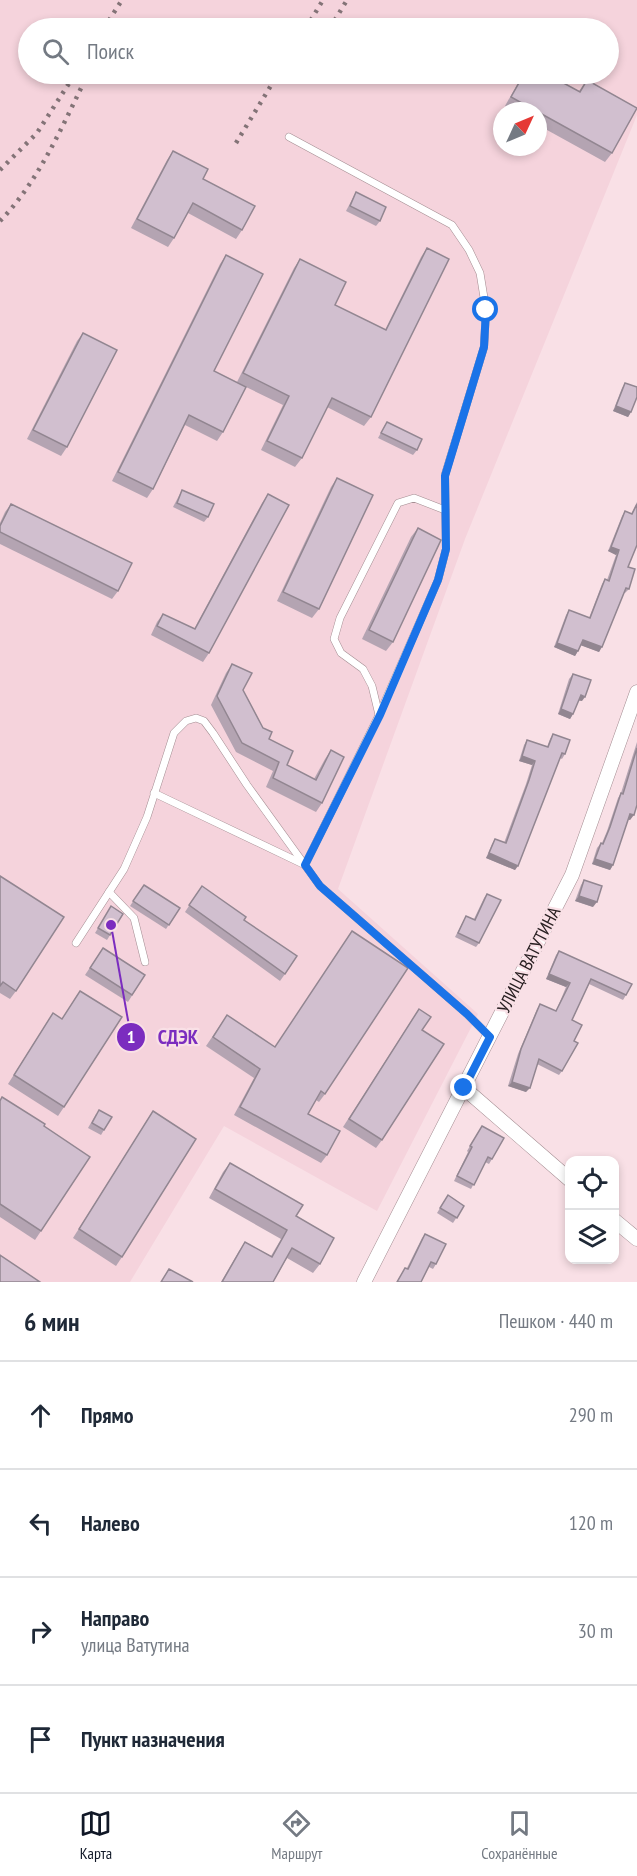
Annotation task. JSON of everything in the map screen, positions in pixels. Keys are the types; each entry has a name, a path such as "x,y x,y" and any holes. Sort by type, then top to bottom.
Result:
{"street":[{"name":"УЛИЦА ВАТУТИНА","path":"364,1282 572,876 637,692"},
{"path":"464,1088 565,1176"},
{"path":"619,1223 637,1239"}],"lane":[{"path":"289,137 452,225 469,250 480,273 486,310 484,347 445,476 446,549 438,580 380,715 305,865"},
{"path":"380,715 372,686 363,669 341,653 334,639 340,618 398,503 414,498 445,510"},
{"path":"76,943 124,869 147,817 174,733 186,721 196,718 204,721 320,886 467,1014 490,1037"},
{"path":"154,793 305,865"},
{"path":"109,892 134,918 145,962"}],"shaded area":[{"path":"0,0 637,0 637,115 465,539 338,889 478,1014 377,1211 224,1126 130,1282 0,1282"}],"building":[{"path":"518,84 565,84 580,92 585,84 594,84 637,108 612,153 547,117 547,102 520,102 511,97"},
{"path":"173,151 208,169 203,179 255,206 242,230 193,203 174,238 137,219"},
{"path":"356,192 386,207 380,221 350,206"},
{"path":"427,248 449,259 371,417 332,398 302,458 267,441 289,396 243,373 300,259 346,282 335,305 386,330"},
{"path":"226,255 263,274 214,371 246,387 223,432 189,415 153,489 118,472"},
{"path":"83,333 117,350 67,447 33,430"},
{"path":"625,383 637,387 637,397 631,412 616,406"},
{"path":"387,422 422,439 417,450 381,433"},
{"path":"337,478 373,495 319,609 283,592"},
{"path":"182,490 214,504 208,517 177,503"},
{"path":"268,494 289,505 209,653 157,626 163,614 195,629"},
{"path":"11,504 132,563 118,591 0,532 0,526"},
{"path":"637,504 637,545 628,567 635,569 629,589 626,588 602,647 583,640 578,651 557,643 569,610 590,618 605,579 609,581 619,550 611,547 625,511 632,514"},
{"path":"418,528 441,540 393,642 369,630"},
{"path":"232,664 252,673 243,690 263,728 272,732 269,739 293,751 287,765 316,780 331,750 344,757 322,803 273,778 279,762 242,743 217,696"},
{"path":"573,674 591,680 585,697 581,695 573,714 561,709"},
{"path":"553,734 570,740 565,754 562,753 518,866 489,853 495,839 506,843 529,780 535,761 522,756 527,740 548,747"},
{"path":"637,748 637,805 634,815 630,814 613,865 595,859 610,827 621,793 623,794"},
{"path":"0,876 64,917 16,991 3,982 0,986"},
{"path":"584,880 602,886 597,902 579,896"},
{"path":"144,885 180,908 169,925 133,901"},
{"path":"202,886 246,917 244,920 297,956 285,974 189,905"},
{"path":"487,894 501,900 479,943 458,933 466,916 475,920"},
{"path":"111,906 123,914 110,935 98,928"},
{"path":"352,931 408,968 325,1094 321,1091 308,1114 340,1131 327,1155 240,1107 260,1069 213,1037 227,1015 275,1047"},
{"path":"103,948 145,975 132,995 90,968"},
{"path":"559,951 632,984 626,995 591,979 572,1020 582,1025 574,1041 578,1043 562,1071 539,1059 530,1088 512,1082 521,1049 540,1004 556,1011 570,983 549,974"},
{"path":"80,991 122,1017 64,1107 14,1075 53,1013 62,1019"},
{"path":"419,1009 431,1017 422,1030 444,1044 382,1140 349,1119"},
{"path":"2,1097 45,1124 44,1126 90,1157 41,1231 0,1204 0,1101"},
{"path":"99,1110 112,1117 104,1130 92,1123"},
{"path":"153,1111 196,1139 122,1257 79,1229"},
{"path":"482,1126 504,1138 492,1159 488,1157 474,1185 457,1176"},
{"path":"230,1163 303,1205 296,1216 334,1238 320,1264 292,1248 273,1282 222,1282 245,1242 272,1257 287,1230 215,1189"},
{"path":"448,1195 464,1206 457,1218 440,1208"},
{"path":"425,1234 446,1244 436,1264 431,1262 421,1282 397,1282 405,1268 408,1269"},
{"path":"0,1255 40,1282 0,1282"},
{"path":"169,1269 193,1282 161,1282"}],"railway":[{"path":"110,18 122,0"},
{"path":"312,18 323,0"},
{"path":"336,18 347,0"},
{"path":"0,170 37,133 69,84"},
{"path":"0,221 39,170 83,84"},
{"path":"236,143 272,84"}],"place":[{"name":"СДЭК","path":"111,925"}],"route":[{"path":"464,1088 490,1037 467,1014 320,886 305,865 380,715 438,580 446,549 445,476 484,347 486,310"}]}
